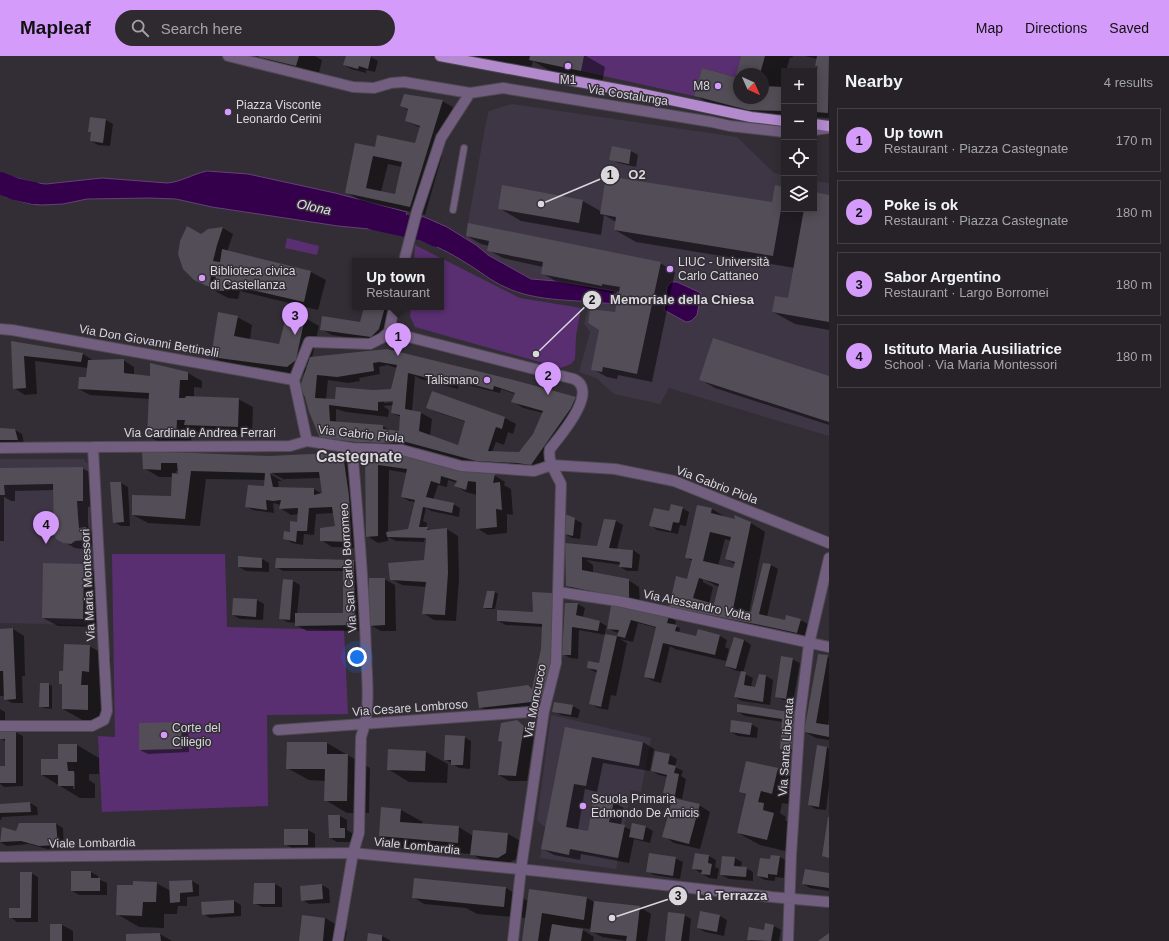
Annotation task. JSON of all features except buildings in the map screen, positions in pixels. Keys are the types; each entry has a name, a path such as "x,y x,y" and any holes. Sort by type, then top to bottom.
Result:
{"main road":[{"path":"440,56 638,93 751,117 781,121"},
{"path":"817,125 829,127"}],"street":[{"name":"Via Costalunga","path":"228,56 353,87 374,88 404,82 470,93 503,88 743,128 781,132"},
{"path":"405,258 417,211 440,138 470,93"},
{"name":"Via Costalunga","path":"712,122 751,117"},
{"path":"817,129 829,127"},
{"path":"307,441 294,380 309,342 370,344 382,338 389,332 393,310"},
{"name":"Via Don Giovanni Bettinelli","path":"0,329 294,380"},
{"path":"389,332 578,381 582,388 582,398 573,418 550,449 549,458 552,465"},
{"name":"Via Gabrio Piola","path":"307,441 352,448 402,450 462,466 534,471 552,465 615,469 674,481 829,543"},
{"name":"Via Cardinale Andrea Ferrari","path":"0,448 290,446 307,441"},
{"name":"Via Maria Montessori","path":"0,726 92,726 104,720 107,711 93,447"},
{"name":"Via San Carlo Borromeo","path":"338,941 352,853 359,833 362,737 366,725 368,708 365,624 352,448"},
{"name":"Via Moncucco","path":"513,941 521,869 544,711 556,663 561,484 552,465"},
{"name":"Via Santa Liberata","path":"788,941 789,898 800,715 809,644 829,558"},
{"name":"Via Alessandro Volta","path":"558,592 625,602 809,644 829,647"},
{"name":"Via Cesare Lombroso","path":"278,730 366,725 544,711"},
{"name":"Viale Lombardia","path":"0,857 352,853 521,869 772,898 829,902"}],"lane":[{"path":"453,210 464,148"}],"shaded area":[{"path":"584,56 741,56 738,68 733,68 733,76 702,68 694,96 581,71"},
{"name":"LIUC - Università Carlo Cattaneo","path":"512,104 737,137 774,173 781,174 781,212 817,212 817,181 829,183 829,436 669,388 660,404 614,394 596,378 579,372 590,332 584,324 590,301 613,304 615,291 556,281 531,279 488,255 467,239 466,234 489,111"},
{"path":"287,238 319,246 317,255 285,248"},
{"path":"415,245 441,258 414,258"},
{"path":"444,260 520,298 581,308 576,336 575,359 571,364 561,368 415,327 410,316 411,310 444,310"},
{"path":"0,459 83,459 88,464 94,625 0,623"},
{"path":"112,554 225,554 227,627 344,630 348,714 267,715 268,806 102,812 98,736 115,737"},
{"name":"Scuola Primaria Edmondo De Amicis","path":"551,715 651,738 641,792 631,790 616,869 540,858 546,828 537,820"}],"water":[{"path":"207,171 248,174 335,193 407,212 401,235 380,230 338,226 212,207 176,199 87,199 63,204 41,205 5,197 5,175 46,184 102,178 167,183"},
{"path":"422,216 447,227 476,245 488,255 531,279 556,281 615,291 613,304 558,300 531,296 505,287 454,256 417,239"},
{"path":"671,282 677,282 701,293 697,315 691,321 686,322 664,310 667,287"}],"waterway":[{"name":"Olona","path":"0,183 15,189 34,193"},
{"name":"Olona","path":"374,219 424,230 437,236"}],"place":[{"name":"M1","path":"568,66"},
{"name":"M8","path":"718,86"},
{"name":"Piazza Visconte Leonardo Cerini","path":"228,112"},
{"name":"O2","path":"541,204"},
{"name":"LIUC - Università Carlo Cattaneo","path":"670,269"},
{"name":"Biblioteca civica di Castellanza","path":"202,278"},
{"name":"Sabor Argentino","path":"295,335"},
{"name":"Memoriale della Chiesa","path":"536,354"},
{"name":"Up town","path":"398,356"},
{"name":"Talismano","path":"487,380"},
{"name":"Poke is ok","path":"548,395"},
{"name":"Istituto Maria Ausiliatrice","path":"46,544"},
{"name":"Corte del Ciliegio","path":"164,735"},
{"name":"Scuola Primaria Edmondo De Amicis","path":"583,806"},
{"name":"La Terrazza","path":"612,918"}],"district":[{"name":"Castegnate","path":"359,456"}]}
